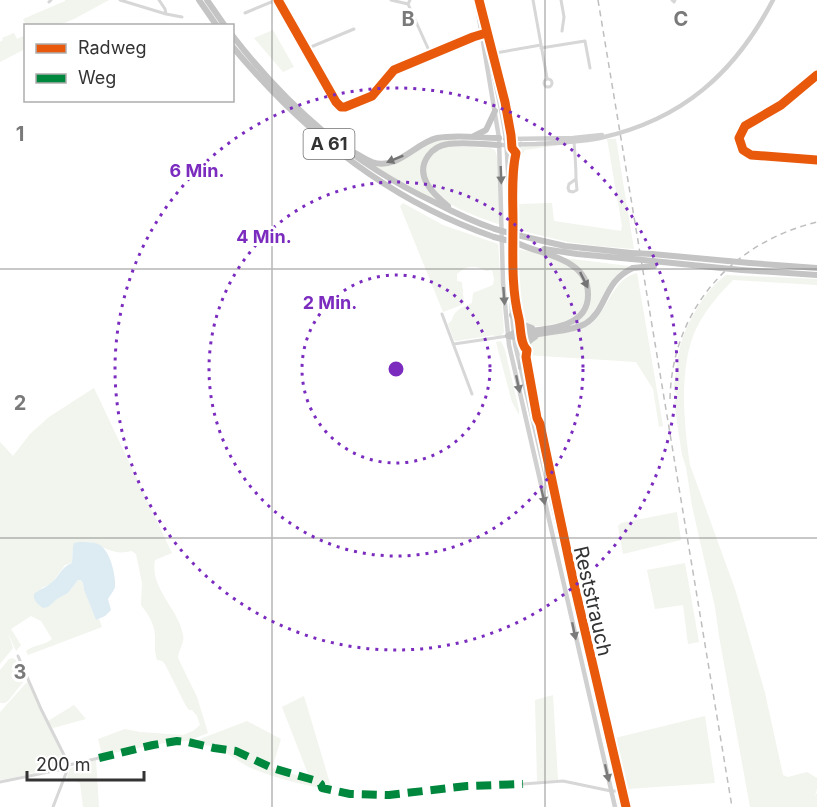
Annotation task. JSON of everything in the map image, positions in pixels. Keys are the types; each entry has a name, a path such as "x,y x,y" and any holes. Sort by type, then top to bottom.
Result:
{"highway":[{"path":"199,0 216,24"},
{"path":"207,0 224,24"},
{"name":"A 61","path":"234,37 263,73 335,142 393,182 460,216 495,229 565,246 684,264 817,275"},
{"name":"A 61","path":"234,48 291,111 322,139 388,187 445,217 494,237 558,252 632,256"},
{"path":"470,137 486,130 495,111"},
{"path":"335,142 372,162 385,164 402,157 430,140 470,137 503,142"},
{"path":"460,216 429,189 423,174 426,159 433,150 445,144 503,142"},
{"path":"512,335 567,324 582,315 588,299 588,288 584,276 577,268 549,254 517,243"},
{"path":"512,335 543,334 567,330 587,323 620,275 653,260"},
{"name":"A 61","path":"653,260 728,261 817,268"},
{"path":"512,315 523,326 535,330"},
{"path":"521,367 526,344 543,334"}],"main road":[{"path":"476,0 495,111 508,167 512,335"},
{"path":"503,142 521,144 573,140 631,129 659,118 693,97 728,67 747,44 773,0"},
{"path":"487,55 502,109 503,283 512,335"},
{"path":"503,142 573,140"},
{"path":"508,167 514,150 521,144"},
{"name":"Reststrauch","path":"512,335 622,807"},
{"name":"Reststrauch","path":"512,335 534,457 615,807"}],"street":[{"path":"120,0 182,17"},
{"path":"159,0 166,14"},
{"path":"245,13 277,0 339,106 345,107 372,96 394,70 483,34"},
{"path":"391,0 408,4"},
{"path":"408,4 410,0"},
{"path":"533,0 547,78"},
{"path":"561,0 564,17 562,31"},
{"path":"408,4 431,55"},
{"path":"306,49 354,29"},
{"path":"487,55 585,41 590,68"},
{"path":"817,75 781,105 745,126 739,138 743,150 751,155 817,160"},
{"path":"573,140 576,178"},
{"path":"442,314 472,394"},
{"path":"454,344 512,335"},
{"path":"534,457 542,456"},
{"path":"18,656 68,767 53,807"},
{"path":"0,782 99,758"},
{"path":"523,784 563,781 619,791"}],"shaded area":[{"path":"109,0 62,24 26,24 23,19 65,1"},
{"path":"273,30 294,67 283,72 254,38"},
{"path":"14,33 17,39 24,36 24,50 0,62 2,38"},
{"path":"457,138 457,140 432,148 422,172 422,180 426,188 444,205 404,185 371,164 384,165 435,140"},
{"path":"607,139 616,139 634,249 568,242 514,229 513,180 516,151 523,146 567,144 525,150 518,168 519,204 552,203 554,221 621,231"},
{"path":"447,146 495,150 498,160 499,224 453,205 432,189 427,180 427,164 433,155"},
{"path":"403,203 443,225 498,244 504,332 501,336 454,340 448,324 457,311 472,303 473,293 493,285 492,270 486,271 478,267 471,267 460,271 457,274 457,281 462,282 464,304 443,312 400,206"},
{"path":"515,249 556,259 581,277 585,293 581,310 577,315 560,323 542,326 531,326 520,322 517,311"},
{"path":"564,258 629,267 607,287 587,319 575,326 557,330 588,306 590,297 589,284 585,278"},
{"path":"637,273 663,426 659,427 653,389 636,362 526,355 534,339 588,326 601,313 621,282"},
{"path":"726,275 817,279 817,285 733,280 710,306 693,336 686,367 684,400 690,465 736,592 765,693 783,775 788,777 807,772 817,778 815,796 817,793 817,807 750,807 715,607 682,455 674,402 678,396 674,385 680,347 687,327 698,307 718,281"},
{"path":"501,341 519,415 512,402 496,342"},
{"path":"94,388 172,553 155,560 156,580 180,625 183,638 178,658 197,697 208,733 188,741 170,742 102,755 98,739 125,729 183,735 200,725 197,716 186,706 165,664 157,660 153,627 141,605 142,583 136,554 132,551 116,552 90,542 73,546 72,563 65,565 51,584 41,588 57,599 68,593 78,580 81,580 96,620 99,619 102,627 28,655 26,651 29,649 52,639 41,621 31,616 11,629 21,645 16,651 8,633 13,648 0,664 0,442 13,456 30,434 49,417"},
{"path":"677,512 681,540 623,554 618,526 621,523"},
{"path":"74,543 94,543 102,547 113,569 115,587 108,599 111,610 96,620 81,580 78,580 68,593 48,607 43,608 34,599 34,594 54,581 65,567 72,563"},
{"path":"685,563 699,642 688,644 683,605 655,609 647,570"},
{"path":"13,658 17,661 24,681 8,701 0,703 0,670 9,659"},
{"path":"28,681 66,764 0,780 0,712"},
{"path":"553,695 558,780 537,781 535,700"},
{"path":"304,696 332,790 301,784 261,772 246,766 219,749 196,744 195,741 247,721 281,739 272,768 310,779 282,707"},
{"path":"74,705 86,719 53,728 48,721"},
{"path":"705,716 715,783 627,789 615,738"},
{"path":"96,760 99,807 83,807 80,783 67,778 70,768"}],"railway":[{"path":"598,0 732,807"},
{"path":"670,399 673,367 682,337 695,309 712,285 733,264 758,246 786,232 817,222"}],"marked path":[{"path":"99,758 177,741 236,751 272,768 317,781 322,788 350,794 389,795 467,786 523,784"}],"cycle path":[{"path":"278,0 341,107 372,96 394,70 486,33"},
{"path":"479,0 505,102 512,148 516,153 513,170 513,271 521,336 527,350 526,357 537,418 626,807"},
{"path":"817,75 781,105 745,126 739,138 743,150 751,155 817,160"}]}
